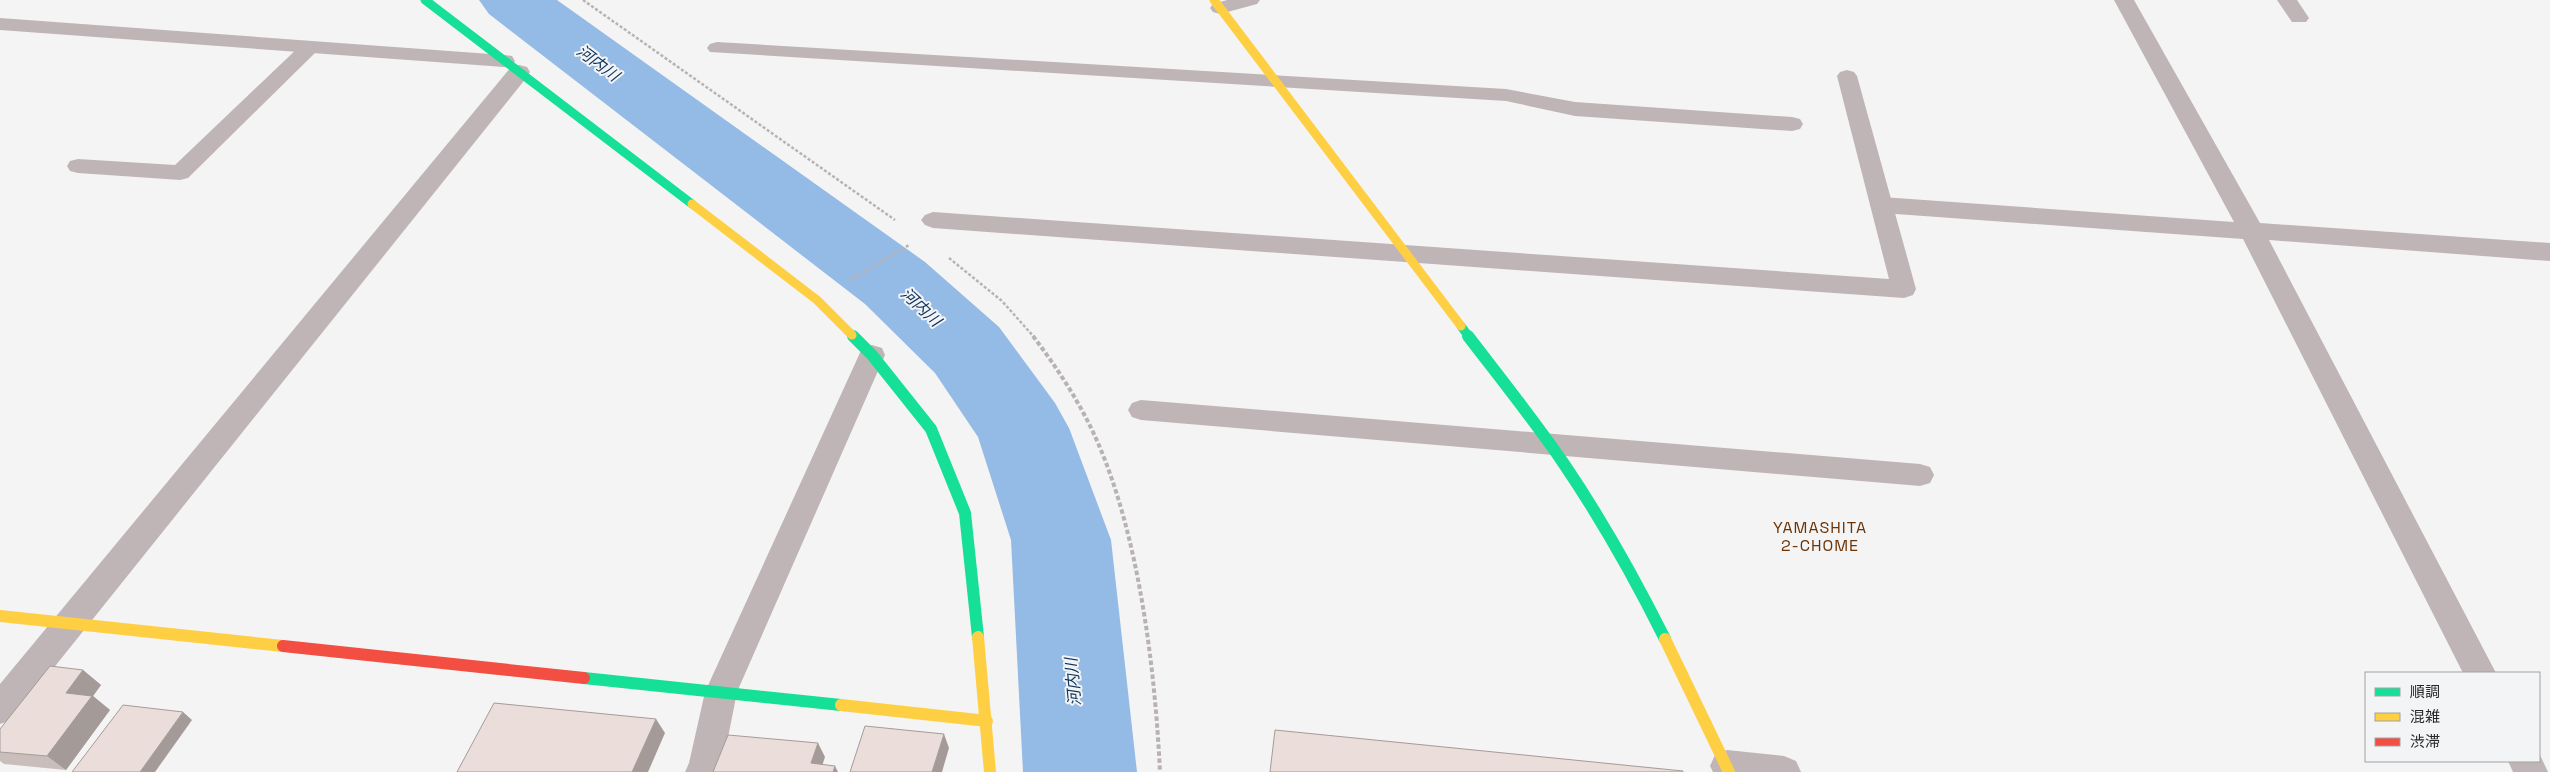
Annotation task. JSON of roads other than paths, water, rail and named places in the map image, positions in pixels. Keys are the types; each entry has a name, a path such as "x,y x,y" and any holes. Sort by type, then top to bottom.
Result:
{"street":[{"path":"425,0 817,300 872,355 931,429 965,513 987,721 990,772"},
{"path":"2124,0 2252,230 2479,672"},
{"path":"1217,4 1549,442 1594,511 1646,600 1728,769 1784,772"},
{"path":"0,24 512,66"},
{"path":"0,709 512,66"},
{"path":"1882,205 2550,252"},
{"path":"702,772 721,692 872,355"},
{"path":"0,616 987,721"}],"lane":[{"path":"1217,4 1250,0"},
{"path":"2287,0 2299,18"},
{"path":"78,166 180,173 309,48"},
{"path":"717,48 1506,95 1575,109 1792,124"},
{"path":"933,220 1904,289 1848,76"},
{"path":"1141,410 1549,442 1920,475"}],"waterway":[{"name":"河内川","path":"513,0 895,283 967,350 1022,428 1061,540 1080,772"}],"district":[{"name":"YAMASHITA 2-CHOME","path":"1820,536"}]}
